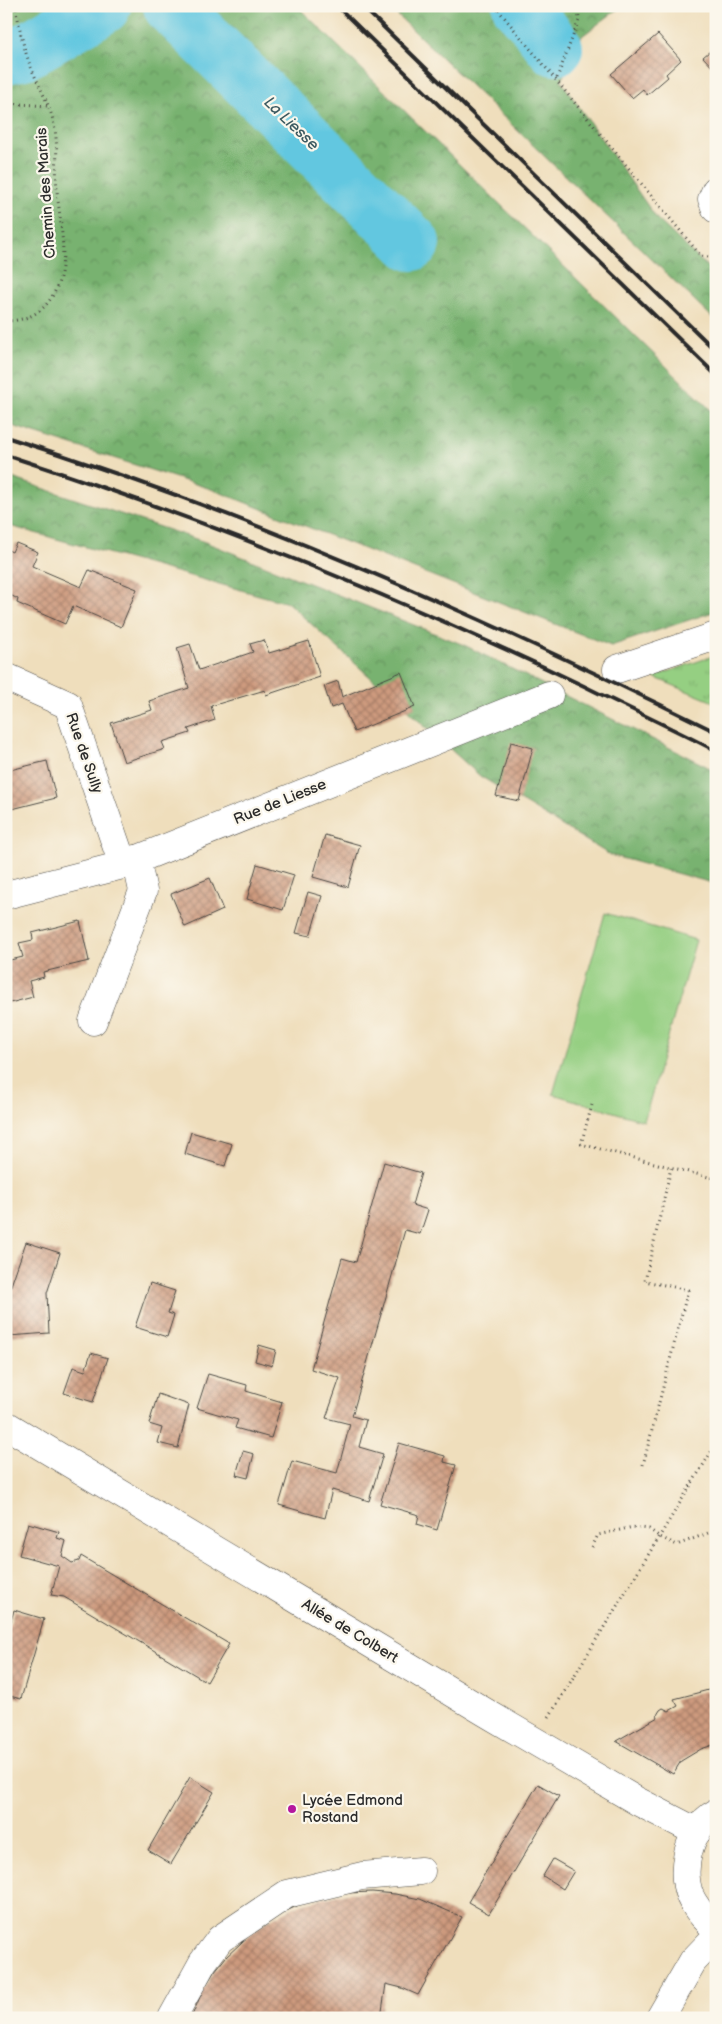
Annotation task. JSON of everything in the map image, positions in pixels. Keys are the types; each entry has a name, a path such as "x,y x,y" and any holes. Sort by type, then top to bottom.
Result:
{"street":[{"path":"617,669 716,636"},
{"name":"Rue de Sully","path":"6,677 68,705 142,891 93,1021"},
{"name":"Rue de Liesse","path":"6,895 130,862 549,695"},
{"name":"Allée de Colbert","path":"6,1425 637,1801 697,1832"},
{"path":"716,1813 697,1832 690,1844 685,1878 692,1901 716,1928"},
{"path":"172,2018 203,1962 220,1939 287,1894 362,1876 421,1871"},
{"path":"660,2018 693,1961 716,1937"}],"path":[{"name":"Chemin des Marais","path":"6,321 14,321 38,314 52,299 62,272 63,233 57,191 55,127 49,106 31,66 20,34 16,6"},
{"path":"496,6 701,256 716,258"},
{"path":"556,79 579,20 578,6"},
{"path":"6,103 49,106"},
{"path":"592,1105 581,1144 716,1179"},
{"path":"643,1465 688,1290 645,1281 671,1168"},
{"path":"534,1740 716,1444"},
{"path":"592,1547 598,1536 633,1526 649,1529 677,1545 716,1530"}],"green space":[{"path":"6,6 297,6 716,415 716,611 611,646 211,489 6,424"},
{"path":"388,6 622,6 582,36 561,81 657,219 716,275 716,321"},
{"path":"6,476 205,542 464,645 716,771 716,884 610,855 480,776 288,603 6,525"},
{"path":"716,655 716,703 653,677"},
{"path":"605,913 696,940 644,1121 553,1094"}],"building":[{"path":"658,34 681,60 666,74 668,77 647,95 643,89 632,98 611,74"},
{"path":"716,46 716,71 703,57"},
{"path":"16,543 38,552 32,566 81,587 89,570 137,589 121,627 73,606 65,624 17,603 18,599 6,593 6,549 12,552"},
{"path":"264,640 269,653 309,641 320,677 266,695 265,690 211,706 215,720 188,729 190,733 162,742 165,749 124,762 111,723 152,710 149,701 189,688 177,648 190,644 199,670 253,652 250,644"},
{"path":"401,672 415,707 354,732 342,704 331,708 324,686 338,681 342,697"},
{"path":"511,742 533,748 519,801 496,796"},
{"path":"47,761 56,798 8,810 11,821 6,822 6,771"},
{"path":"325,835 360,845 348,887 313,877"},
{"path":"257,864 294,875 283,910 247,899"},
{"path":"210,878 223,910 185,927 171,894"},
{"path":"308,892 322,896 310,936 296,933"},
{"path":"80,921 89,961 43,972 44,977 29,981 33,997 6,1004 6,961 23,957 19,943 33,940 32,933"},
{"path":"191,1132 232,1144 225,1166 185,1154"},
{"path":"384,1162 421,1173 412,1205 428,1210 420,1234 405,1230 352,1416 366,1420 359,1447 383,1454 369,1501 332,1490 325,1518 279,1505 292,1461 337,1473 350,1424 326,1418 340,1378 311,1369 342,1258 356,1262"},
{"path":"26,1242 60,1253 47,1293 49,1333 9,1336 7,1297"},
{"path":"150,1283 175,1291 168,1313 174,1315 167,1337 135,1327"},
{"path":"259,1345 276,1350 272,1366 255,1361"},
{"path":"91,1353 108,1358 93,1402 64,1393 73,1367 85,1371"},
{"path":"208,1374 247,1385 246,1391 282,1402 271,1438 235,1428 238,1420 197,1408"},
{"path":"158,1394 189,1405 178,1448 158,1443 162,1428 149,1424"},
{"path":"399,1443 445,1456 444,1462 456,1465 437,1530 417,1524 419,1515 380,1504"},
{"path":"243,1451 254,1454 248,1478 236,1475"},
{"path":"28,1523 59,1532 57,1538 66,1541 62,1556 72,1563 79,1561 81,1556 229,1644 207,1682 64,1597 51,1595 59,1566 19,1555"},
{"path":"14,1610 44,1619 21,1699 6,1695 6,1640"},
{"path":"716,1688 716,1744 701,1749 681,1761 673,1774 616,1741 658,1717 657,1715 663,1708 669,1711 678,1706 674,1699"},
{"path":"190,1777 214,1792 171,1864 148,1850"},
{"path":"538,1784 559,1796 489,1914 468,1902"},
{"path":"553,1859 574,1871 563,1889 543,1876"},
{"path":"372,1892 420,1899 462,1917 418,1995 386,1984 381,2018 191,2018 203,1990 214,1972 226,1957 257,1928 301,1904 347,1893"}],"waterway":[{"name":"La Liesse","path":"6,56 24,52 103,6"},
{"name":"La Liesse","path":"171,6 412,243"},
{"name":"La Liesse","path":"520,6 555,48"}],"railway":[{"path":"337,6 716,375"},
{"path":"362,6 716,351"},
{"path":"6,437 97,467 278,534 455,609 716,732"},
{"path":"6,455 153,505 371,590 584,686 716,751"}],"place":[{"name":"Lycée Edmond Rostand","path":"292,1809"}]}
